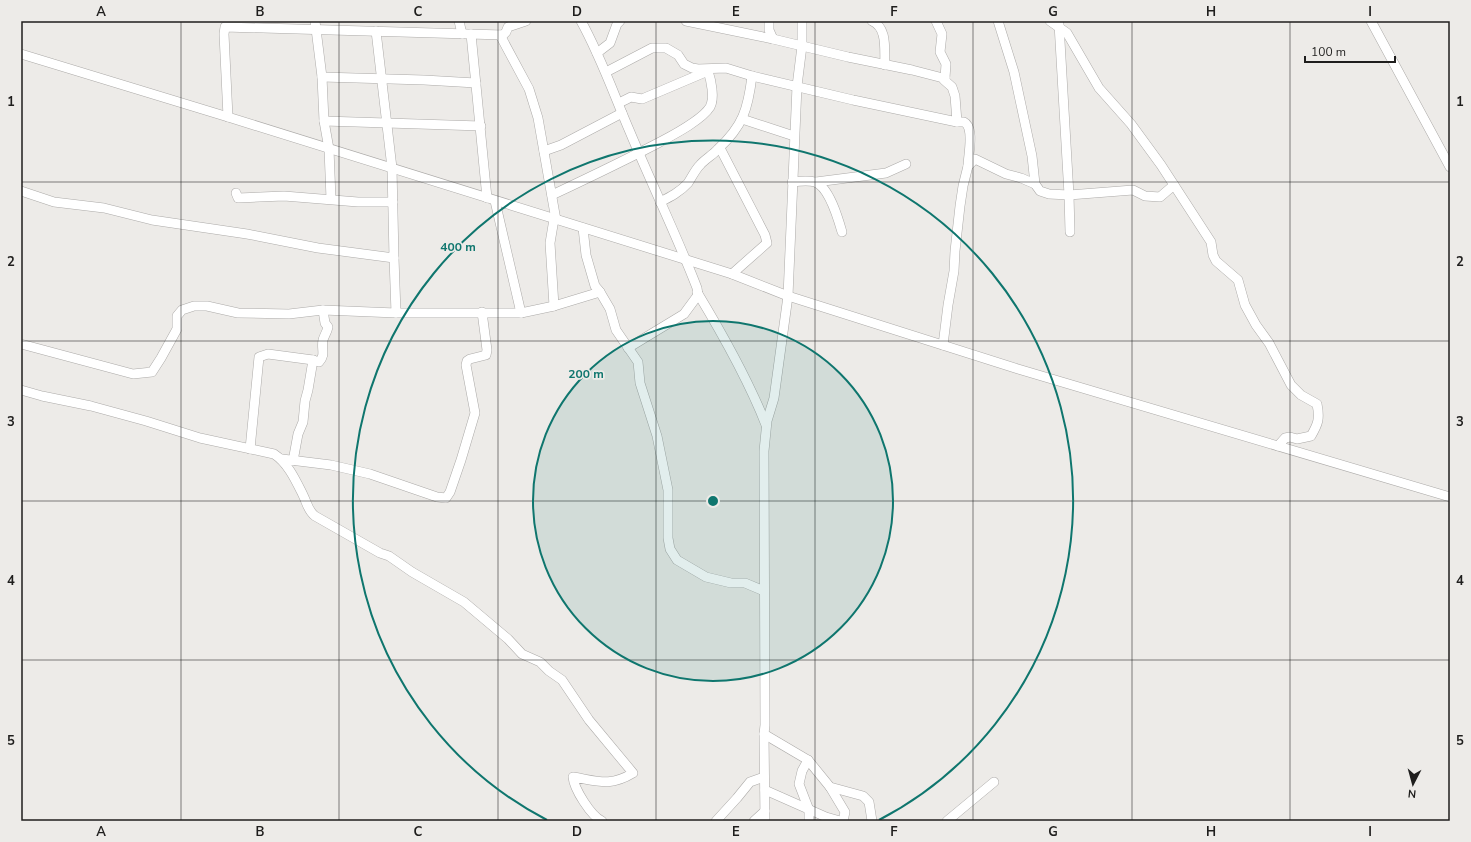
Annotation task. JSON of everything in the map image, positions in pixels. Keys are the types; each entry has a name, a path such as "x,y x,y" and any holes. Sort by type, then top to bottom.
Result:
{"street":[{"path":"459,21 467,34 476,83 480,126 491,200 521,313"},
{"path":"228,117 224,34 225,24 315,25 376,31 500,35 505,34 506,24 526,21"},
{"path":"581,21 606,72 639,153 686,260 697,292 719,328 750,387 766,425"},
{"path":"597,53 610,43 617,24 620,21"},
{"path":"686,21 728,25 773,39 945,78"},
{"path":"769,21 769,30 773,39"},
{"path":"765,821 764,451 766,425 774,398 788,296 794,136 797,86 802,46 802,21"},
{"path":"872,21 876,23 884,36 885,65"},
{"path":"936,21 942,34 940,52 946,64 944,80 952,87 955,96 957,122"},
{"path":"998,21 1014,72 1032,156 1035,184 1040,191 1049,194 1069,195 1134,190 1145,196 1160,197 1174,186"},
{"path":"1050,21 1059,24 1067,33 1099,88 1131,124 1211,242 1213,255 1216,261 1238,280 1245,305 1291,385 1301,395 1317,404 1319,415 1317,424 1311,436 1297,439 1290,437 1285,438 1278,446"},
{"path":"1371,21 1450,167"},
{"path":"1059,24 1070,232"},
{"path":"315,25 322,77 324,121 329,149 331,199"},
{"path":"376,31 392,168 396,313"},
{"path":"500,35 529,89 538,118 555,219 550,243 554,306"},
{"path":"606,72 652,48 666,48 678,55 684,64 692,68 726,68 752,76 889,108 957,122 964,122 970,131 968,166 960,206 954,271 943,345"},
{"path":"21,54 732,274 788,296 1018,369 1450,497"},
{"path":"552,195 639,153 687,127 710,107 711,69"},
{"path":"619,103 631,97 642,98 711,69"},
{"path":"660,202 677,193 686,184 699,165 720,148 734,133 742,119 748,103 752,76"},
{"path":"322,77 476,83"},
{"path":"544,151 561,145 622,113"},
{"path":"742,119 794,136"},
{"path":"324,121 480,126"},
{"path":"720,148 765,235 767,243 732,274"},
{"path":"968,166 975,159 1006,174 1035,184"},
{"path":"792,182 816,182 886,174 906,164"},
{"path":"816,182 822,188 834,207 842,232"},
{"path":"21,191 54,202 104,208 152,220 247,234 318,248 394,258"},
{"path":"236,193 238,198 284,196 358,202 393,202"},
{"path":"583,228 586,255 595,286 610,309 616,330 638,362 640,382 657,436 668,490 668,538 670,549 677,560 706,577 730,583 745,583 764,591"},
{"path":"21,344 133,374 152,372 162,358 177,328 177,316 182,310 194,306 207,306 238,313 289,314 323,310 396,313 521,313 554,306 600,292"},
{"path":"628,348 684,314 694,302 698,295 697,292"},
{"path":"250,449 259,357 268,354 319,362 323,358 323,340 328,327 325,323 323,310"},
{"path":"21,390 125,415 200,438 274,454 282,459 330,465 370,474 437,497 446,498 450,492 475,414 466,365 467,361 486,355 487,350 482,312"},
{"path":"292,461 298,434 303,422 312,360"},
{"path":"282,459 303,494 311,513 380,553 389,556 412,572 464,602 508,639 522,654 540,662 549,671 562,680 588,720 633,772 622,780 607,782 573,777 574,784 589,808 598,819 602,821"},
{"path":"764,734 808,760 830,787 845,812 843,821"},
{"path":"808,760 802,771 799,784 809,809 809,821"},
{"path":"716,821 750,782 764,777"},
{"path":"947,821 994,782"},
{"path":"830,787 864,796 869,802 872,821"},
{"path":"765,790 840,821"},
{"path":"754,821 765,811"}]}
